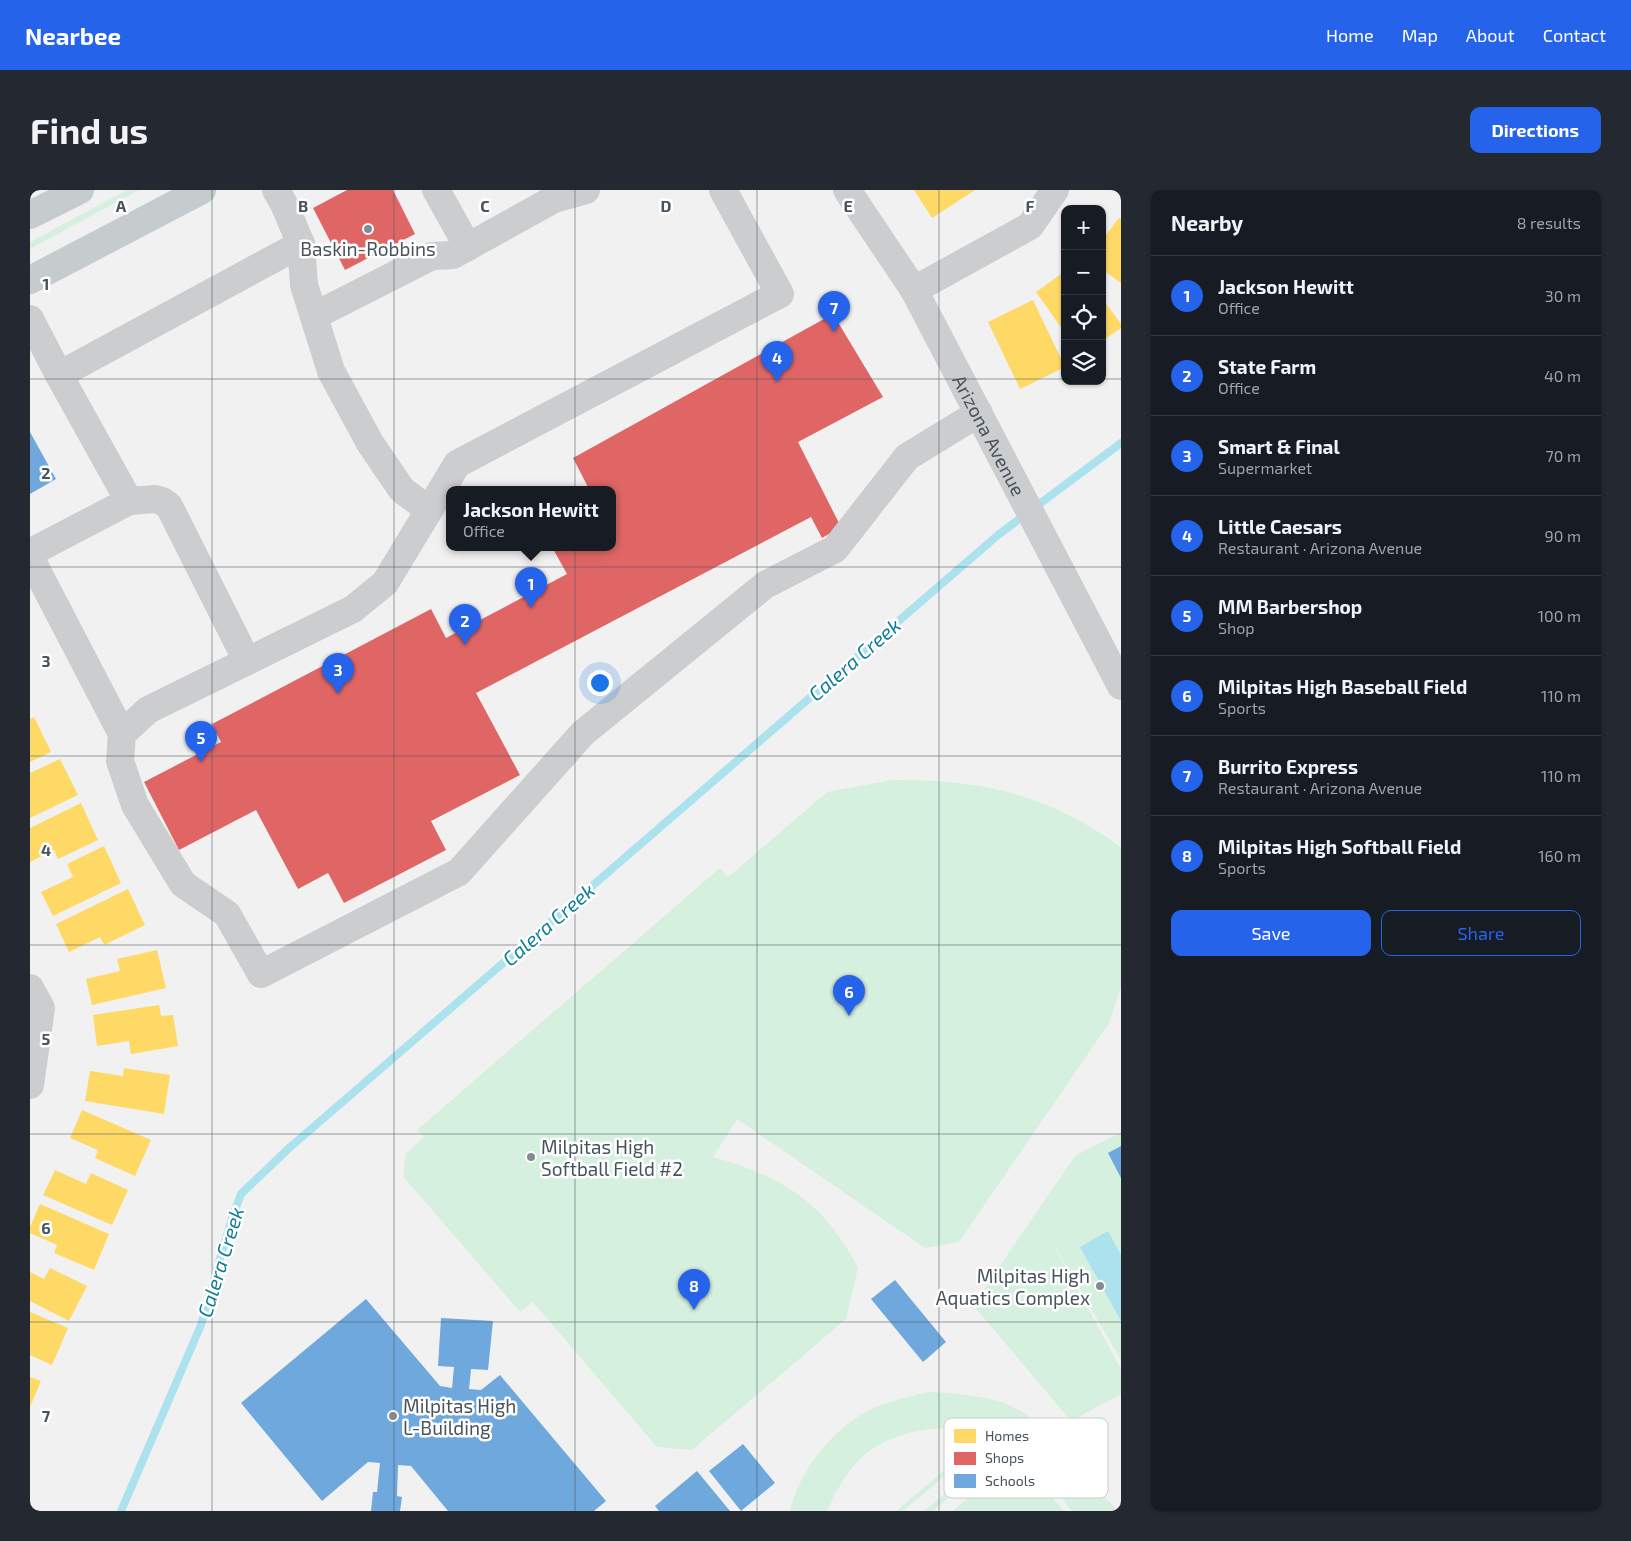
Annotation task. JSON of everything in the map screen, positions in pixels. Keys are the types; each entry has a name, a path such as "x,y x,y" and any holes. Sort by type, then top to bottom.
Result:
{"main road":[{"path":"30,216 80,190"},
{"path":"30,280 202,190"}],"street":[{"path":"276,190 301,244 304,285 332,371 370,443 402,490 429,510"},
{"path":"436,190 468,247"},
{"path":"314,316 432,256 453,255 554,199 586,190"},
{"path":"122,734 148,710 353,609 385,583 457,464 780,294 723,190"},
{"name":"Arizona Avenue","path":"848,190 914,290 1121,686"},
{"path":"914,290 1030,226 1055,190"},
{"path":"59,376 301,244"},
{"path":"30,320 129,501"},
{"path":"247,661 169,506 162,501 155,499 129,501 39,548 33,553 32,560 122,734 120,761 135,805 183,884 228,914 261,974 459,872 584,733 765,585 835,549 907,457 978,413"},
{"path":"30,988 41,1008 30,1085"}],"green space":[{"path":"127,190 139,190 30,249 30,242"},
{"path":"892,780 925,780 955,783 1013,793 1067,814 1121,847 1121,987 1109,1023 959,1242 925,1248 737,1119 713,1157 760,1173 780,1183 816,1209 831,1226 845,1245 858,1268 846,1319 692,1450 657,1447 533,1302 520,1312 403,1176 406,1153 424,1137 417,1130 720,868 728,877 827,792"},
{"path":"1121,1132 1121,1360 1050,1238 1121,1369 1121,1394 1077,1418 1068,1418 973,1305 1075,1156"},
{"path":"928,1392 957,1394 1004,1403 1031,1418 944,1418 944,1429 915,1431 895,1438 876,1447 859,1460 837,1490 827,1511 790,1511 801,1481 828,1442 866,1412 896,1400"},
{"path":"944,1471 944,1476 903,1511 896,1511"},
{"path":"944,1494 944,1498 948,1498 933,1511 924,1511"},
{"path":"968,1498 1053,1498 1064,1511 953,1511"},
{"path":"1061,1498 1107,1498 1117,1511 1072,1511"}],"water":[{"path":"1108,1231 1121,1255 1121,1321 1080,1247"}],"building: Homes":[{"path":"914,190 975,190 932,218"},
{"path":"1119,218 1121,219 1121,283 1106,272 1106,235"},
{"path":"1061,274 1061,327 1036,292"},
{"path":"1033,300 1061,359 1061,369 1020,389 988,322"},
{"path":"1106,303 1121,324 1121,328 1106,338"},
{"path":"34,717 51,752 30,762 30,719"},
{"path":"60,759 78,795 30,818 30,773"},
{"path":"81,803 98,840 58,859 54,850 30,862 30,828"},
{"path":"104,846 121,883 53,916 41,892 73,877 67,864"},
{"path":"128,889 145,925 104,945 100,937 69,952 56,924"},
{"path":"157,950 166,988 92,1005 86,979 120,971 117,959"},
{"path":"159,1005 161,1016 173,1015 178,1046 131,1054 129,1041 97,1046 93,1015"},
{"path":"124,1068 170,1075 164,1114 85,1101 90,1071 123,1076"},
{"path":"82,1110 151,1140 135,1176 95,1158 98,1150 70,1138"},
{"path":"55,1170 86,1184 91,1173 128,1190 112,1225 43,1195"},
{"path":"40,1204 109,1234 94,1270 54,1253 57,1245 30,1233 30,1227"},
{"path":"50,1268 87,1286 69,1321 30,1301 30,1272 44,1279"},
{"path":"30,1312 68,1328 52,1365 30,1355"},
{"path":"30,1377 41,1381 30,1407"}],"building: Shops":[{"path":"347,190 393,190 415,234 345,270 313,208"},
{"path":"833,314 883,397 798,442 841,527 822,538 811,517 476,693 520,775 431,821 446,850 344,903 328,873 298,889 256,810 179,850 144,782 221,742 212,724 431,609 446,638 567,574 554,551 616,551 616,486 587,486 573,458"}],"building: Schools":[{"path":"30,432 56,479 30,494"},
{"path":"1121,1146 1121,1178 1108,1153"},
{"path":"895,1280 946,1342 923,1362 871,1299"},
{"name":"Milpitas High L-Building","path":"366,1299 440,1386 452,1388 454,1367 438,1366 441,1318 493,1321 488,1370 471,1369 469,1389 481,1390 500,1375 606,1501 594,1511 448,1511 411,1466 398,1465 397,1496 402,1497 400,1511 371,1511 373,1492 377,1492 380,1463 368,1462 322,1501 241,1403"},
{"path":"743,1444 775,1483 741,1511 709,1471"},
{"path":"697,1471 730,1511 659,1511 655,1506"}],"waterway":[{"name":"Calera Creek","path":"121,1511 201,1325 232,1218 241,1194 288,1149 998,535 1121,443"}],"place":[{"name":"Baskin-Robbins","path":"368,229"},
{"name":"Burrito Express","path":"834,332"},
{"name":"Little Caesars","path":"777,382"},
{"name":"Jackson Hewitt","path":"531,608"},
{"name":"State Farm","path":"465,645"},
{"name":"Smart & Final","path":"338,694"},
{"name":"MM Barbershop","path":"201,762"},
{"name":"Milpitas High Baseball Field","path":"849,1016"},
{"name":"Milpitas High Softball Field #2","path":"531,1157"},
{"name":"Milpitas High Aquatics Complex","path":"1100,1286"},
{"name":"Milpitas High Softball Field","path":"694,1310"},
{"name":"Milpitas High L-Building","path":"393,1416"}]}
